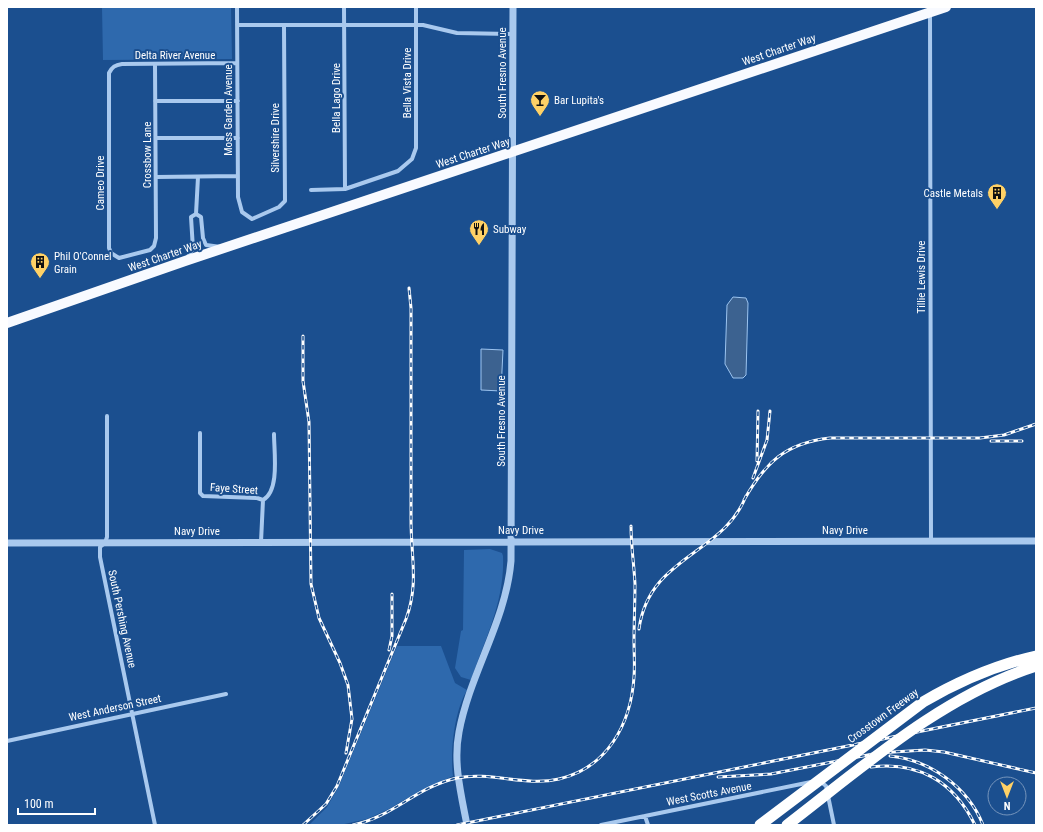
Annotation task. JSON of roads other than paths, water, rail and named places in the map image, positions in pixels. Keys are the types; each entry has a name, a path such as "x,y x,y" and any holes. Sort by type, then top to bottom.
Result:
{"highway":[{"name":"West Charter Way","path":"7,323 185,261 513,153 946,7"},
{"name":"Crosstown Freeway","path":"760,825 923,702 976,674 1036,656"},
{"path":"787,825 876,757 936,715 985,687 1036,666"}],"street":[{"name":"Moss Garden Avenue","path":"237,7 238,176 239,206 242,212"},
{"name":"Bella Lago Drive","path":"344,7 345,189"},
{"name":"Bella Vista Drive","path":"345,189 398,171 412,159 416,148 416,7"},
{"name":"South Fresno Avenue","path":"467,825 458,770 457,752 459,733 471,689 504,601 509,580 512,542 513,7"},
{"name":"Tillie Lewis Drive","path":"930,12 931,541"},
{"path":"237,25 416,25 457,33 512,34"},
{"name":"Silvershire Drive","path":"242,212 252,218 256,218 279,207 285,201 284,26"},
{"name":"Delta River Avenue","path":"113,66 122,64 237,63"},
{"name":"Crossbow Lane","path":"154,246 156,238 155,64"},
{"name":"Cameo Drive","path":"113,66 109,73 110,248 114,256 124,258 150,250 154,246"},
{"path":"155,102 238,101"},
{"path":"156,138 238,138"},
{"path":"156,177 238,176"},
{"path":"196,214 198,177"},
{"path":"311,190 345,189"},
{"path":"196,214 201,217 203,238 206,245 217,245 224,248"},
{"path":"185,261 193,249 191,217 196,214"},
{"name":"South Pershing Avenue","path":"107,416 107,537 105,543 100,547 100,557 155,825"},
{"name":"Faye Street","path":"200,433 200,493 203,496 257,498 263,500"},
{"path":"261,542 263,500 270,495 274,485 274,434"},
{"name":"Navy Drive","path":"7,543 1036,541"},
{"name":"West Anderson Street","path":"7,741 226,694"},
{"name":"West Scotts Avenue","path":"601,825 820,781 826,786 834,825"},
{"path":"645,816 648,825"}],"railway":[{"path":"303,825 326,804 337,786 410,606 413,570 411,533 411,308 409,288"},
{"path":"303,336 303,381 309,422 311,584 319,618 340,663 348,685 352,719 346,753"},
{"path":"757,461 758,411"},
{"path":"753,478 767,440 770,411"},
{"path":"744,500 760,475 778,457 789,450 814,441 830,438 980,438 1004,435 1036,424"},
{"path":"991,441 1022,441"},
{"path":"639,629 646,605 657,586 671,570 721,531 735,516 746,496"},
{"path":"353,825 380,816 442,782 470,776 534,781 559,779 576,773 591,765 603,754 613,742 622,727 632,694 634,677 635,584 631,526"},
{"path":"389,650 392,636 392,594"},
{"path":"457,825 1036,708"},
{"path":"718,777 771,774 878,753 925,750 944,752 1036,773"},
{"path":"890,756 919,763 946,778 968,799 983,825"},
{"path":"871,767 905,767 919,771 933,778 946,786 957,797 975,825"}],"place":[{"name":"Bar Lupita's","path":"540,117"},
{"name":"Castle Metals","path":"997,210"},
{"name":"Subway","path":"479,246"},
{"name":"Phil O'Connel Grain","path":"40,279"}]}
